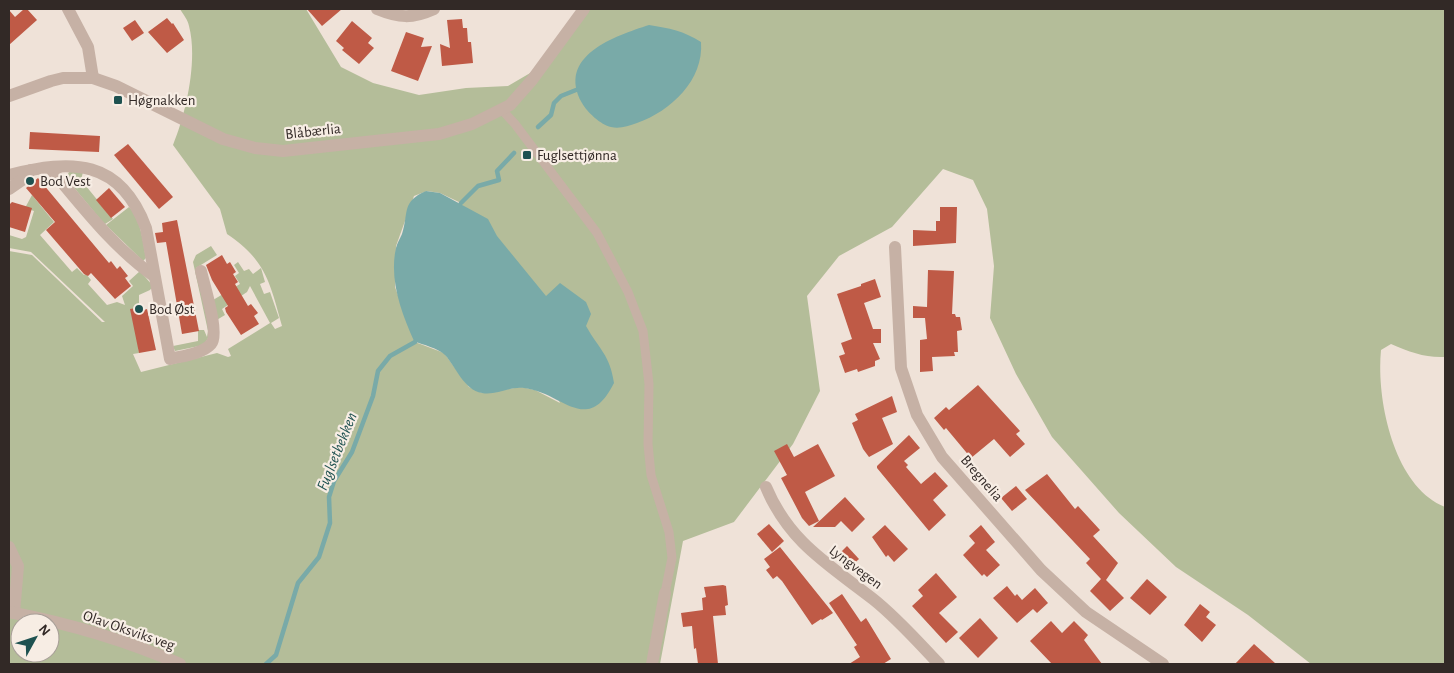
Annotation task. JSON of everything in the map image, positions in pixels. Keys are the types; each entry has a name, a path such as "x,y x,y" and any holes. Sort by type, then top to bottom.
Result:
{"street":[{"path":"68,9 88,47 93,78"},
{"path":"377,9 396,17 421,15 434,9"},
{"name":"Blåbærlia","path":"9,96 63,78 93,78 116,86 223,139 255,148 284,152 439,134 472,124 510,106 532,80 584,9"},
{"path":"9,175 31,170 76,167 108,174 120,183 143,220 150,245 170,359 202,350 212,343 214,336 212,322 201,271"},
{"path":"50,168 100,227 138,265 154,276"},
{"path":"9,189 22,180 31,170"},
{"name":"Bregnelia","path":"895,248 901,368 916,415 942,457 1041,570 1086,612 1163,664"},
{"name":"Lyngvegen","path":"766,487 788,527 819,560 874,600 939,664"},
{"path":"9,547 18,566 11,612"},
{"path":"652,664 665,593"},
{"name":"Olav Oksviks veg","path":"11,612 150,651 180,664"}],"lane":[{"path":"502,110 515,124 597,233 628,292 644,331 649,384 648,444 651,475 669,532 672,558 665,593"}],"green space":[{"path":"180,9 306,9 341,67 373,83 419,95 466,88 508,86 537,69 585,9 1445,9 1445,357 1431,357 1418,354 1391,344 1381,350 1380,370 1386,416 1392,440 1401,462 1413,481 1427,497 1445,507 1445,664 1311,664 1248,615 1176,567 1119,513 1052,437 1016,374 990,318 994,266 987,209 973,180 943,169 892,227 839,256 807,296 820,391 793,444 734,522 683,541 660,664 9,664 9,251 32,255 102,322 105,322 31,252 9,248 9,235 22,239 26,237 34,211 25,208 32,195 54,222 40,235 72,272 77,268 84,275 86,274 91,280 88,284 107,305 117,302 125,305 122,296 133,286 129,281 140,271 153,286 150,290 139,295 139,307 134,308 139,353 133,354 141,372 217,353 228,357 231,356 228,349 270,323 250,286 247,292 222,309 225,315 215,321 213,300 240,284 235,276 239,273 234,265 238,262 244,271 249,269 253,274 261,268 265,282 260,284 264,294 270,292 279,318 271,323 275,329 282,326 265,274 258,263 250,253 227,234 220,209 173,145 186,103 191,70 191,40 187,19","holes":["427,191 440,193 461,203 560,403 535,390 521,387 482,393 469,387 444,353 415,342 395,287 396,246 414,196"]},
{"path":"69,172 83,172 81,180 113,219 105,224 101,220 66,178"},
{"path":"129,207 141,231 146,258 143,261 106,225"},
{"path":"211,246 217,255 196,268 211,333 204,345 175,351 173,346 198,341 198,330 204,330 207,337 208,331 193,262 196,255"}],"water":[{"path":"649,25 676,30 701,42 701,56 697,69 683,92 662,111 650,118 627,126 618,128 607,126 595,118 582,103 576,87 577,73 583,61 593,50 621,35"},
{"path":"426,191 440,193 488,219 497,236 546,296 560,283 586,302 591,314 586,326 607,359 614,383 604,399 594,407 584,409 573,407 538,391 524,388 513,388 487,394 482,393 465,383 445,355 414,341 405,319 395,283 394,260 407,208 413,199"}],"building":[{"path":"24,9 27,9 37,20 9,45 9,10 15,17"},
{"path":"307,9 342,9 322,26"},
{"path":"167,18 173,23 184,40 167,53 148,32"},
{"path":"462,19 463,28 467,28 468,42 471,42 473,63 442,66 440,44 450,48 447,20"},
{"path":"135,20 144,33 132,41 123,28"},
{"path":"352,21 372,38 368,43 374,48 359,64 342,50 344,48 336,41"},
{"path":"406,32 424,38 421,47 432,46 418,81 391,71"},
{"path":"30,132 100,136 99,152 29,149"},
{"path":"128,144 173,197 159,209 114,155"},
{"path":"38,178 109,263 111,261 117,269 120,266 128,276 125,278 131,286 115,299 91,273 88,276 84,274 46,230 55,222 26,188"},
{"path":"109,188 125,207 111,218 96,200"},
{"path":"12,202 32,208 25,232 9,227 9,205"},
{"path":"940,207 957,207 956,243 913,246 913,230 936,231 936,221 940,221"},
{"path":"177,220 199,331 182,334 166,242 157,243 155,233 163,232 162,223"},
{"path":"222,255 227,264 230,262 236,272 233,274 238,282 235,284 248,306 251,304 258,313 254,316 259,324 241,335 226,312 225,308 228,306 212,280 206,265"},
{"path":"928,270 954,271 952,314 960,317 962,330 957,331 958,352 954,352 955,356 932,357 933,371 920,372 920,340 927,339 925,318 913,318 913,306 927,307"},
{"path":"875,279 881,297 864,303 873,329 881,329 881,343 873,343 880,359 875,361 875,366 858,372 857,369 845,373 839,356 845,354 841,343 852,339 837,294"},
{"path":"143,307 144,310 147,309 156,350 139,353 130,309"},
{"path":"978,385 1020,431 1016,434 1025,444 1010,457 994,439 971,458 946,428 944,430 934,418 946,407 949,410"},
{"path":"892,396 897,412 882,418 893,444 869,457 863,449 852,423 858,420 855,414"},
{"path":"909,435 920,448 904,461 908,465 906,467 921,484 935,472 948,486 933,500 946,515 929,531 877,468"},
{"path":"787,444 794,457 818,444 835,476 805,492 819,521 809,526 802,518 781,478 787,475 774,451"},
{"path":"1047,474 1075,509 1078,506 1100,530 1093,536 1118,563 1106,580 1124,598 1110,611 1090,591 1101,579 1086,563 1090,559 1025,490"},
{"path":"1016,486 1027,499 1012,511 1001,498"},
{"path":"845,497 865,519 852,532 841,521 835,527 813,527"},
{"path":"769,524 784,541 772,552 757,534"},
{"path":"885,525 908,549 894,562 888,555 886,557 872,537"},
{"path":"981,525 995,542 986,550 1000,565 987,577 984,574 982,576 963,555 975,543 969,536"},
{"path":"847,546 859,559 849,568 837,556"},
{"path":"780,547 833,613 812,625 782,581 777,576 773,579 766,570 770,567 764,559"},
{"path":"936,573 957,597 939,613 958,632 946,643 912,606 923,596 918,590"},
{"path":"1147,579 1167,597 1150,615 1130,598"},
{"path":"726,586 728,605 725,606 726,615 713,616 718,664 698,664 696,648 694,649 692,626 683,627 681,613 703,610 702,598 706,597 704,587"},
{"path":"1007,586 1015,596 1017,594 1022,600 1035,588 1048,603 1037,613 1033,609 1017,623 993,598"},
{"path":"842,594 861,622 866,618 891,659 883,664 849,664 860,657 854,647 857,645 829,603"},
{"path":"1200,604 1210,612 1206,617 1216,625 1202,642 1184,625"},
{"path":"980,618 998,638 978,658 959,638"},
{"path":"1051,621 1062,633 1074,621 1088,635 1084,640 1102,664 1052,664 1030,641"},
{"path":"1254,644 1276,664 1235,664"}],"waterway":[{"path":"538,127 551,115 554,103 561,96 576,90"},
{"path":"461,203 478,186 499,180 497,171 514,153"},
{"name":"Fuglsetbekken","path":"266,664 276,655 298,583 319,557 330,523 329,497 334,481 352,452 373,396 378,371 390,356 415,342"}],"place":[{"name":"Høgnakken","path":"118,100"},
{"name":"Fuglsettjønna","path":"527,155"},
{"name":"Bod Vest","path":"30,181"},
{"name":"Bod Øst","path":"139,309"}]}
